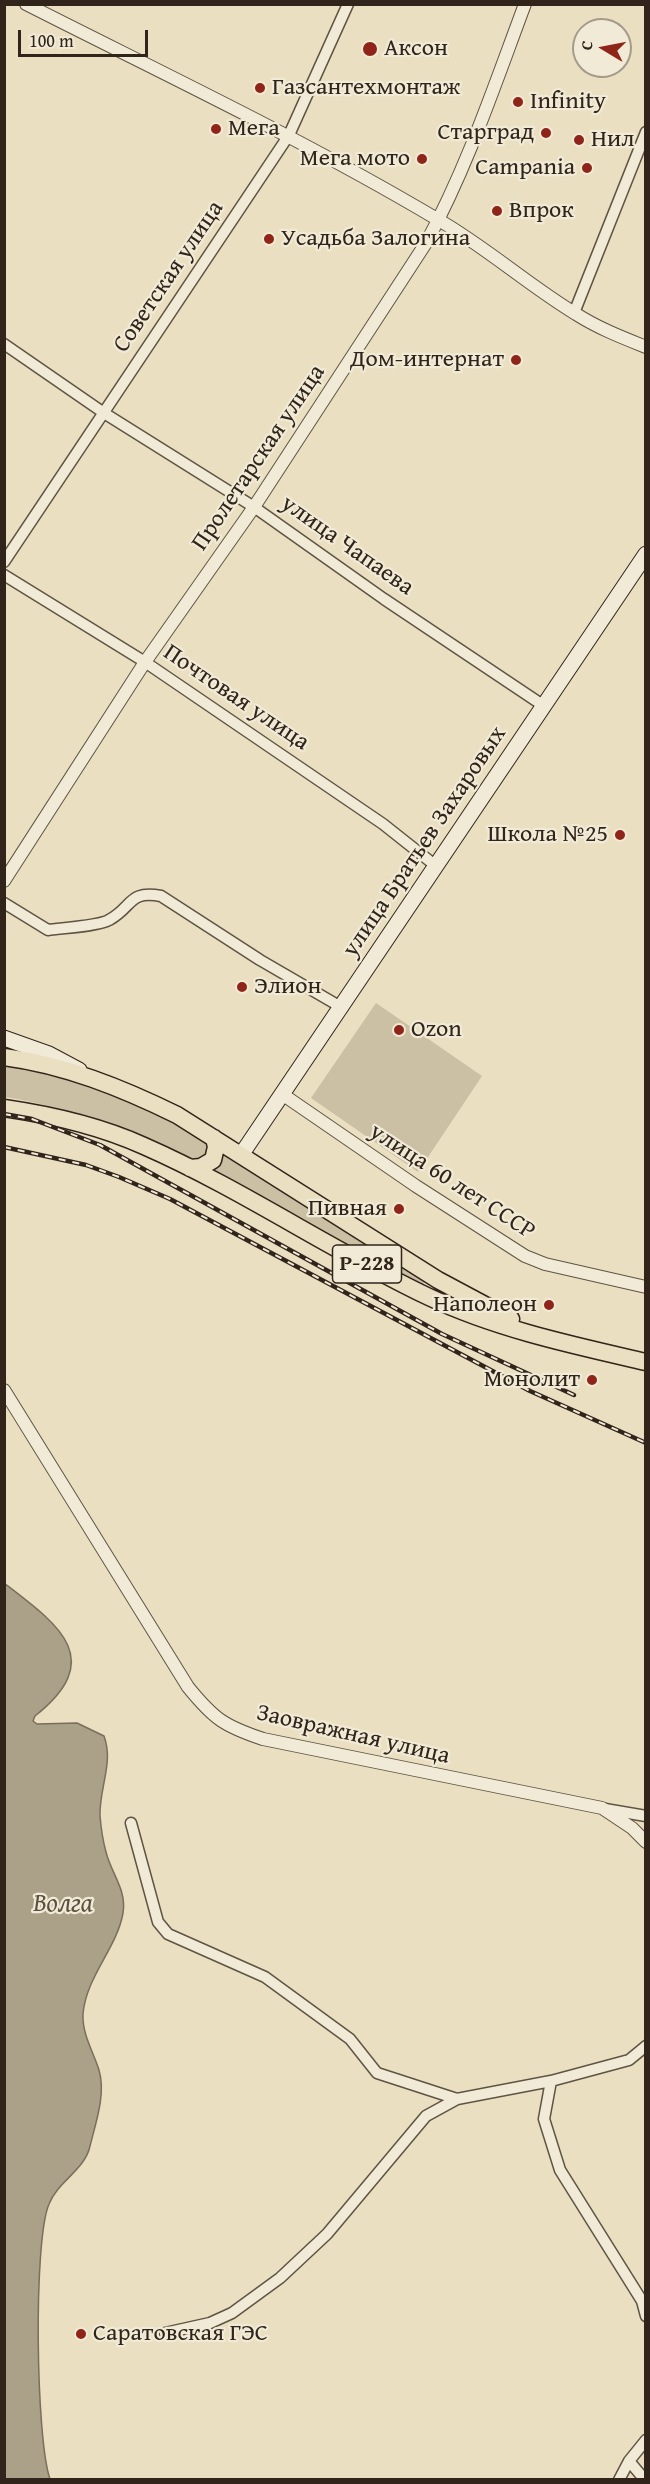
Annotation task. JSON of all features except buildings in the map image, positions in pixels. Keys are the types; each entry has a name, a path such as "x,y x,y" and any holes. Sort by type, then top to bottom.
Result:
{"highway":[{"name":"Р-228","path":"4,1057 48,1065 92,1078 177,1115 438,1280 481,1304 553,1338"},
{"name":"Р-228","path":"4,1108 67,1120 143,1145 429,1297 512,1329 645,1362"},
{"path":"190,1168 201,1167 213,1160 216,1147 214,1138"}],"main road":[{"name":"улица Братьев Захаровых","path":"241,1155 645,554"},
{"path":"4,1038 49,1054 92,1078"}],"street":[{"path":"26,4 289,135 438,219 478,244 574,313 604,330 645,347"},
{"name":"Советская улица","path":"4,562 289,135 348,4"},
{"name":"Пролетарская улица","path":"4,881 146,662 254,507 426,243 438,219 525,4"},
{"path":"574,313 645,132"},
{"name":"улица Чапаева","path":"4,345 104,412 254,507 384,599 544,706"},
{"name":"Почтовая улица","path":"4,575 146,662 392,830 436,866"},
{"path":"4,903 48,930 108,921 136,897 147,893 161,896 260,960 341,1007"},
{"name":"улица 60 лет СССР","path":"282,1094 416,1186 525,1256 544,1264 645,1287"},
{"name":"Заовражная улица","path":"4,1390 188,1687 207,1710 222,1723 263,1739 602,1808 625,1823 645,1842"},
{"path":"602,1808 645,1816"},
{"path":"131,1823 158,1922 168,1934 265,1977 350,2039 377,2073 457,2099"},
{"path":"165,2333 210,2323 232,2313 257,2297 327,2234 426,2116 457,2099 551,2081 629,2060 645,2046"},
{"path":"551,2081 544,2119 560,2170 642,2301 645,2316"},
{"path":"619,2480 628,2461 645,2440"},
{"path":"628,2461 645,2480"}],"shaded area":[{"path":"376,1003 482,1076 418,1172 311,1098"},
{"path":"4,1060 50,1070 152,1109 207,1142 211,1147 208,1158 195,1161 80,1114 5,1097"},
{"path":"226,1151 427,1279 421,1287 202,1171 219,1161"}],"water":[{"name":"Волга","path":"4,1583 42,1613 57,1629 67,1644 71,1660 68,1677 57,1696 35,1716 33,1721 37,1724 77,1723 104,1736 107,1746 107,1766 100,1806 101,1825 108,1860 121,1889 124,1905 120,1926 95,1975 85,2000 83,2014 86,2035 101,2079 101,2098 90,2146 83,2162 53,2196 44,2225 40,2258 39,2385 45,2458 50,2479 5,2479"}],"railway":[{"path":"4,1114 32,1119 100,1145 442,1334 574,1395"},
{"path":"4,1147 86,1165 170,1199 530,1391 646,1443"}],"place":[{"name":"Аксон","path":"370,49"},
{"name":"Газсантехмонтаж","path":"260,88"},
{"name":"Infinity","path":"518,102"},
{"name":"Мега","path":"216,129"},
{"name":"Старград","path":"546,133"},
{"name":"Нил","path":"579,140"},
{"name":"Мега мото","path":"422,159"},
{"name":"Campania","path":"587,168"},
{"name":"Впрок","path":"497,211"},
{"name":"Усадьба Залогина","path":"269,239"},
{"name":"Дом-интернат","path":"516,360"},
{"name":"Школа №25","path":"620,835"},
{"name":"Элион","path":"242,987"},
{"name":"Ozon","path":"399,1030"},
{"name":"Пивная","path":"399,1209"},
{"name":"Наполеон","path":"549,1305"},
{"name":"Монолит","path":"592,1380"},
{"name":"Саратовская ГЭС","path":"81,2334"}]}
